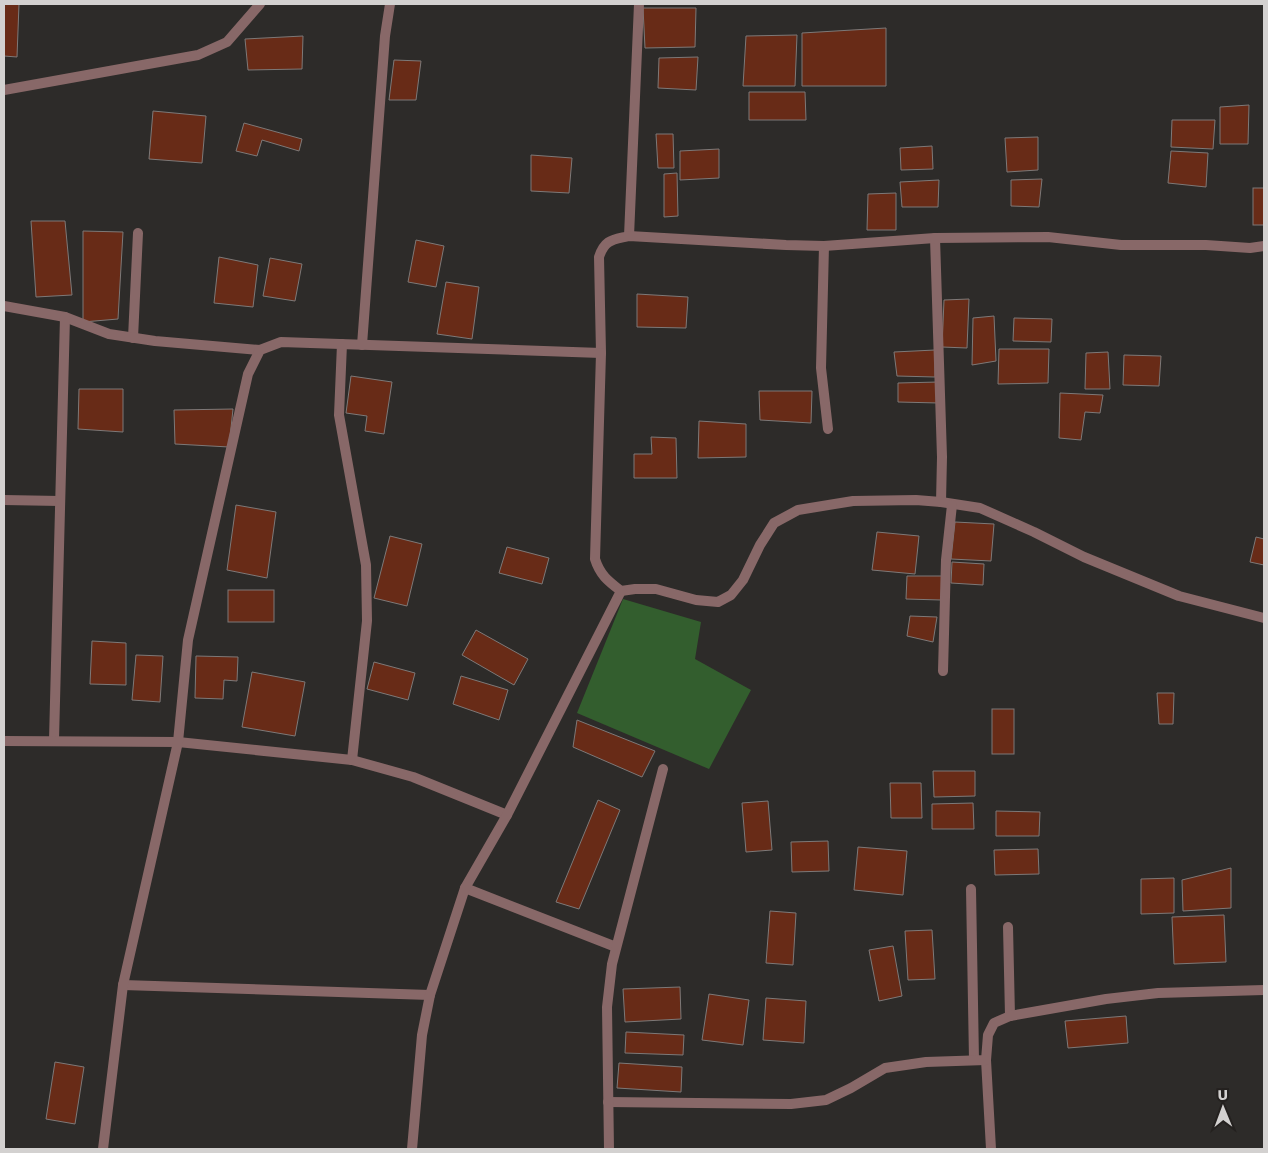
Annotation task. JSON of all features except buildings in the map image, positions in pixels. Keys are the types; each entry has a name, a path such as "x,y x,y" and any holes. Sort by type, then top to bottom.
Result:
{"street":[{"path":"4,90 198,55 228,42 260,4"},
{"path":"362,345 385,36 390,4"},
{"path":"629,236 639,4"},
{"path":"133,338 138,233"},
{"path":"1264,246 1250,248 1120,245 1048,237 935,238 824,246 629,236 607,242 599,257 601,353 595,559 598,570 604,578 621,591 656,589 696,600 718,602 731,595 743,580 760,544 774,523 798,510 853,501 916,500 980,508 1034,532 1084,558 1179,596 1264,618"},
{"path":"935,238 947,504 943,671"},
{"path":"824,246 821,368 828,429"},
{"path":"4,306 65,317 109,334 260,350 281,342 601,353"},
{"path":"54,740 65,317"},
{"path":"342,344 338,415 366,565 367,621 352,760"},
{"path":"103,1149 123,985 178,742 188,640 248,374 260,350"},
{"path":"4,500 60,502"},
{"path":"412,1149 422,1035 430,995 465,888 507,815 621,591"},
{"path":"4,741 178,742 352,760 413,777 507,815"},
{"path":"609,1149 607,1007 612,964 663,769"},
{"path":"465,888 616,948"},
{"path":"971,890 974,1060"},
{"path":"1008,927 1010,1016"},
{"path":"123,985 430,995"},
{"path":"991,1149 986,1060 988,1035 994,1023 1010,1016 1106,999 1158,993 1264,990"},
{"path":"608,1102 791,1104 826,1100 851,1088 884,1068 926,1062 986,1060"}],"green space":[{"path":"623,599 701,622 695,659 751,690 709,769 577,713"}]}
